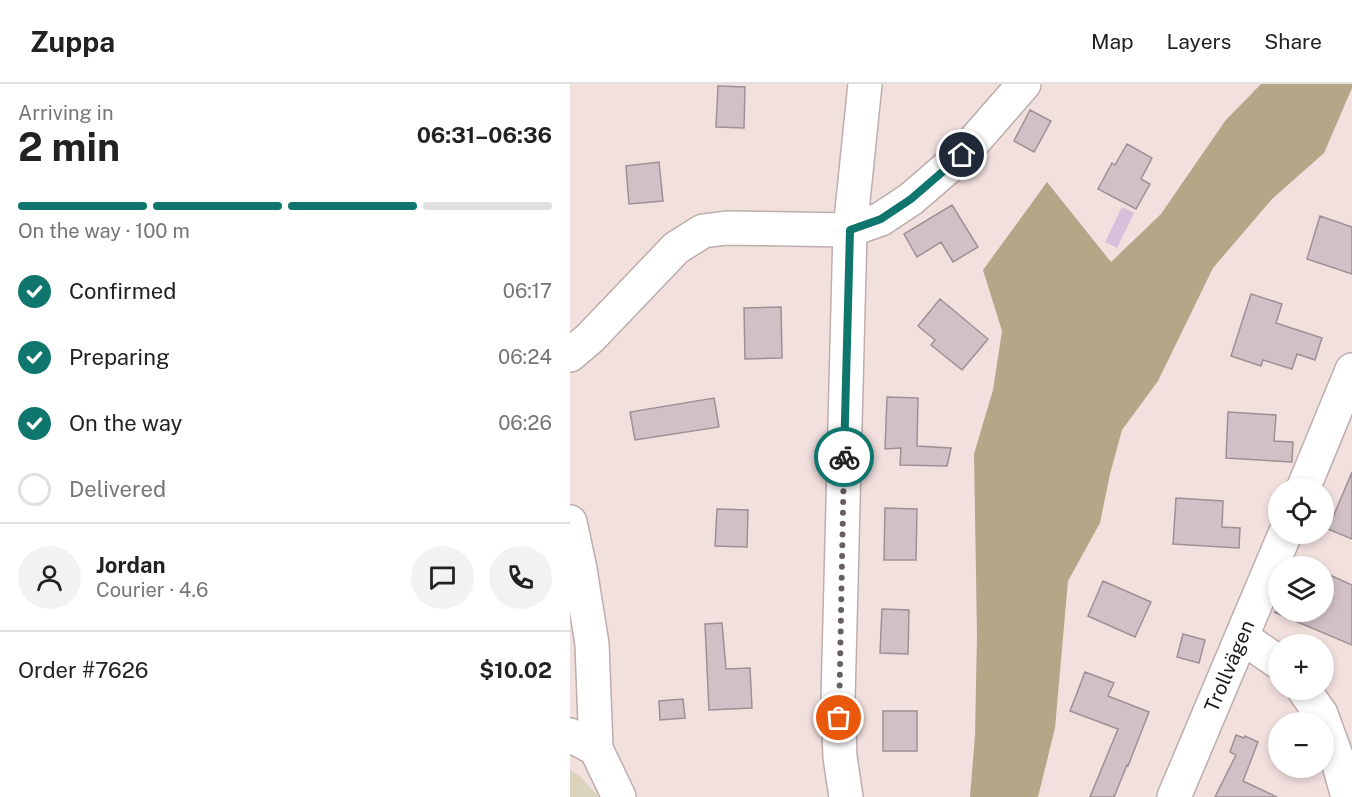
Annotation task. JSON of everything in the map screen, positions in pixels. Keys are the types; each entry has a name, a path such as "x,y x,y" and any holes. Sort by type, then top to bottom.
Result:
{"street":[{"path":"846,797 840,757 838,699 850,230 865,84"},
{"path":"570,355 590,338 676,248 703,231 727,228 850,230 881,219 911,199 962,155 1024,84"},
{"path":"1308,478 1352,370"},
{"path":"570,522 592,644 583,742 619,797"},
{"name":"Trollvägen","path":"1174,797 1281,544"},
{"path":"1242,637 1268,655"},
{"path":"1311,700 1321,714 1348,797"}],"shaded area":[{"path":"1261,84 1352,84 1352,88 1324,153 1272,199 1213,268 1158,381 1122,430 1100,523 1068,581 1055,728 1038,797 970,797 975,735 977,635 974,454 993,390 1002,331 983,270 1047,182 1111,262 1161,214 1225,121"},
{"path":"1122,207 1134,213 1117,248 1105,242"},
{"path":"570,770 579,775 599,797 570,797"}],"building":[{"path":"718,86 745,87 744,128 716,127"},
{"path":"1030,110 1051,121 1034,152 1014,141"},
{"path":"1127,144 1152,158 1141,179 1150,184 1136,209 1098,189 1112,163 1115,165"},
{"path":"659,162 663,201 629,204 626,166"},
{"path":"952,205 978,247 953,262 941,242 917,257 904,234"},
{"path":"1320,216 1352,227 1352,274 1307,259"},
{"path":"1251,294 1282,304 1276,323 1322,338 1315,360 1297,354 1292,369 1263,360 1261,366 1231,356"},
{"path":"940,299 988,339 962,370 931,345 935,340 918,326"},
{"path":"781,307 782,358 745,359 744,308"},
{"path":"887,397 918,398 917,446 951,448 947,466 900,465 901,448 885,449"},
{"path":"714,398 719,427 635,440 630,412"},
{"path":"1228,412 1276,415 1274,441 1293,442 1292,462 1226,458"},
{"path":"1352,472 1352,539 1334,532 1334,515"},
{"path":"1176,498 1223,501 1222,527 1240,528 1239,548 1173,544"},
{"path":"885,508 917,509 916,560 884,560"},
{"path":"717,509 748,510 747,547 715,546"},
{"path":"1334,577 1352,585 1352,645 1334,637 1334,634 1326,634 1298,622 1334,622"},
{"path":"1103,581 1151,602 1135,637 1088,616"},
{"path":"882,609 909,610 908,654 880,653"},
{"path":"722,623 726,669 750,668 752,708 709,710 705,624"},
{"path":"1183,634 1205,640 1199,663 1177,657"},
{"path":"1085,672 1114,683 1108,696 1149,712 1114,797 1090,797 1118,729 1070,711"},
{"path":"683,699 685,718 660,720 659,701"},
{"path":"883,711 917,711 917,751 883,751"},
{"path":"1236,735 1258,742 1243,781 1277,797 1215,797 1236,755 1230,752"}],"way so far":[{"path":"839,718 844,457"}],"route":[{"path":"844,457 850,230 881,219 911,199 962,155"}]}
